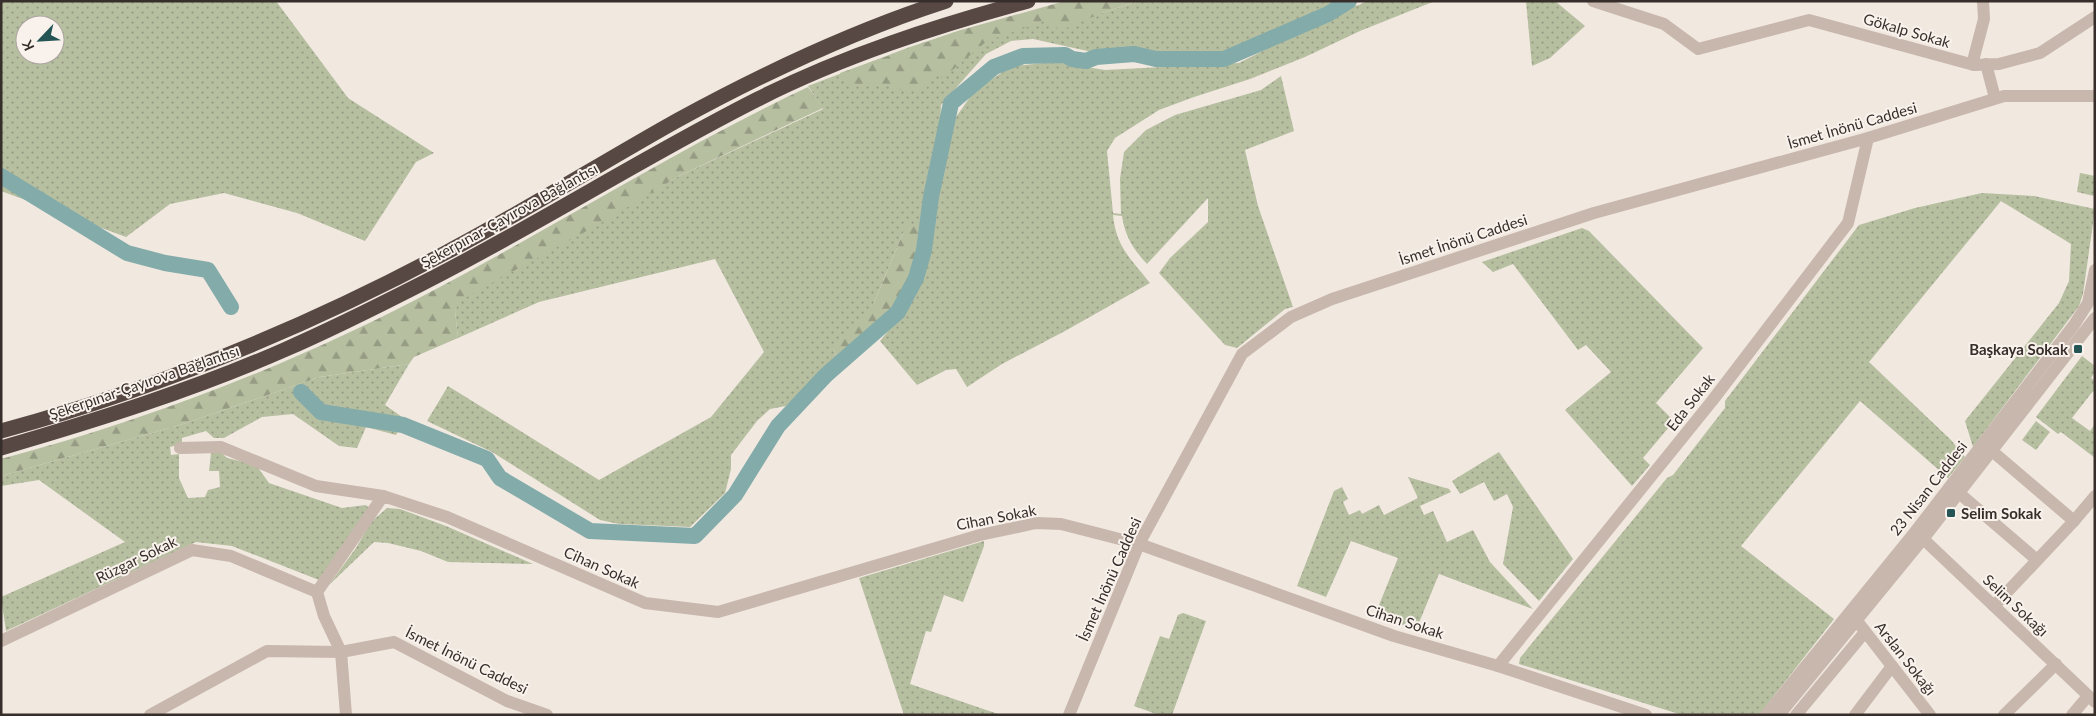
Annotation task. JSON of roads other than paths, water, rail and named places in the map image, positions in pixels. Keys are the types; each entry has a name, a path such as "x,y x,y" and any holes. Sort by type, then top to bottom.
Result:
{"highway":[{"name":"Şekerpınar-Çayırova Bağlantısı","path":"1,431 106,400 278,335 448,252 678,120 745,85 863,31 946,1"},
{"name":"Şekerpınar-Çayırova Bağlantısı","path":"1,448 130,408 199,384 283,350 424,283 683,138 783,87 880,47 967,18 1028,1"}],"street":[{"name":"Gökalp Sokak","path":"1593,1 1664,24 1698,49 1809,20 1980,65 1999,64 2040,54 2095,16"},
{"path":"1983,1 1984,19 1974,57 1980,65 1995,98"},
{"name":"İsmet İnönü Caddesi","path":"1069,715 1139,544 1242,354 1291,317 1332,299 1594,213 1868,138 1995,98 2004,96 2095,96"},
{"name":"Eda Sokak","path":"1498,666 1712,402 1848,222 1868,138"},
{"name":"23 Nisan Caddesi","path":"1779,715 1861,626 1919,535 2074,325 2088,303 2095,270"},
{"name":"23 Nisan Caddesi","path":"1766,715 1919,535 1960,493 2095,318"},
{"name":"Cihan Sokak","path":"180,448 221,447 316,486 383,496 447,517 645,603 718,612 980,535 1036,523 1061,524 1139,544 1394,636 1498,666 1646,715"},
{"path":"1992,451 2074,521"},
{"path":"1960,493 2037,560"},
{"path":"346,715 341,652 324,616 317,592 383,496"},
{"path":"1994,606 2095,496"},
{"name":"Selim Sokağı","path":"1919,535 2091,699"},
{"name":"Rüzgar Sokak","path":"1,641 192,550 231,556 317,592"},
{"path":"1796,715 1861,626"},
{"name":"Arslan Sokağı","path":"1861,626 1930,715"},
{"name":"İsmet İnönü Caddesi","path":"150,715 267,651 341,652 394,642 507,701 546,715"},
{"path":"2004,715 2056,664"},
{"path":"1855,715 1892,666"},
{"path":"2072,715 2091,699"}],"waterway":[{"path":"301,392 321,412 403,425 487,459 500,478 590,531 695,536 735,495 778,426 826,375 898,312 916,278 924,250 931,197 951,103 994,67 1023,56 1065,55 1072,59 1086,61 1096,57 1134,54 1156,59 1224,59 1328,14 1349,1"},
{"path":"1,176 127,253 165,263 208,270 231,307"}],"place":[{"name":"Başkaya Sokak","path":"2078,349"},
{"name":"Selim Sokak","path":"1951,513"}]}
